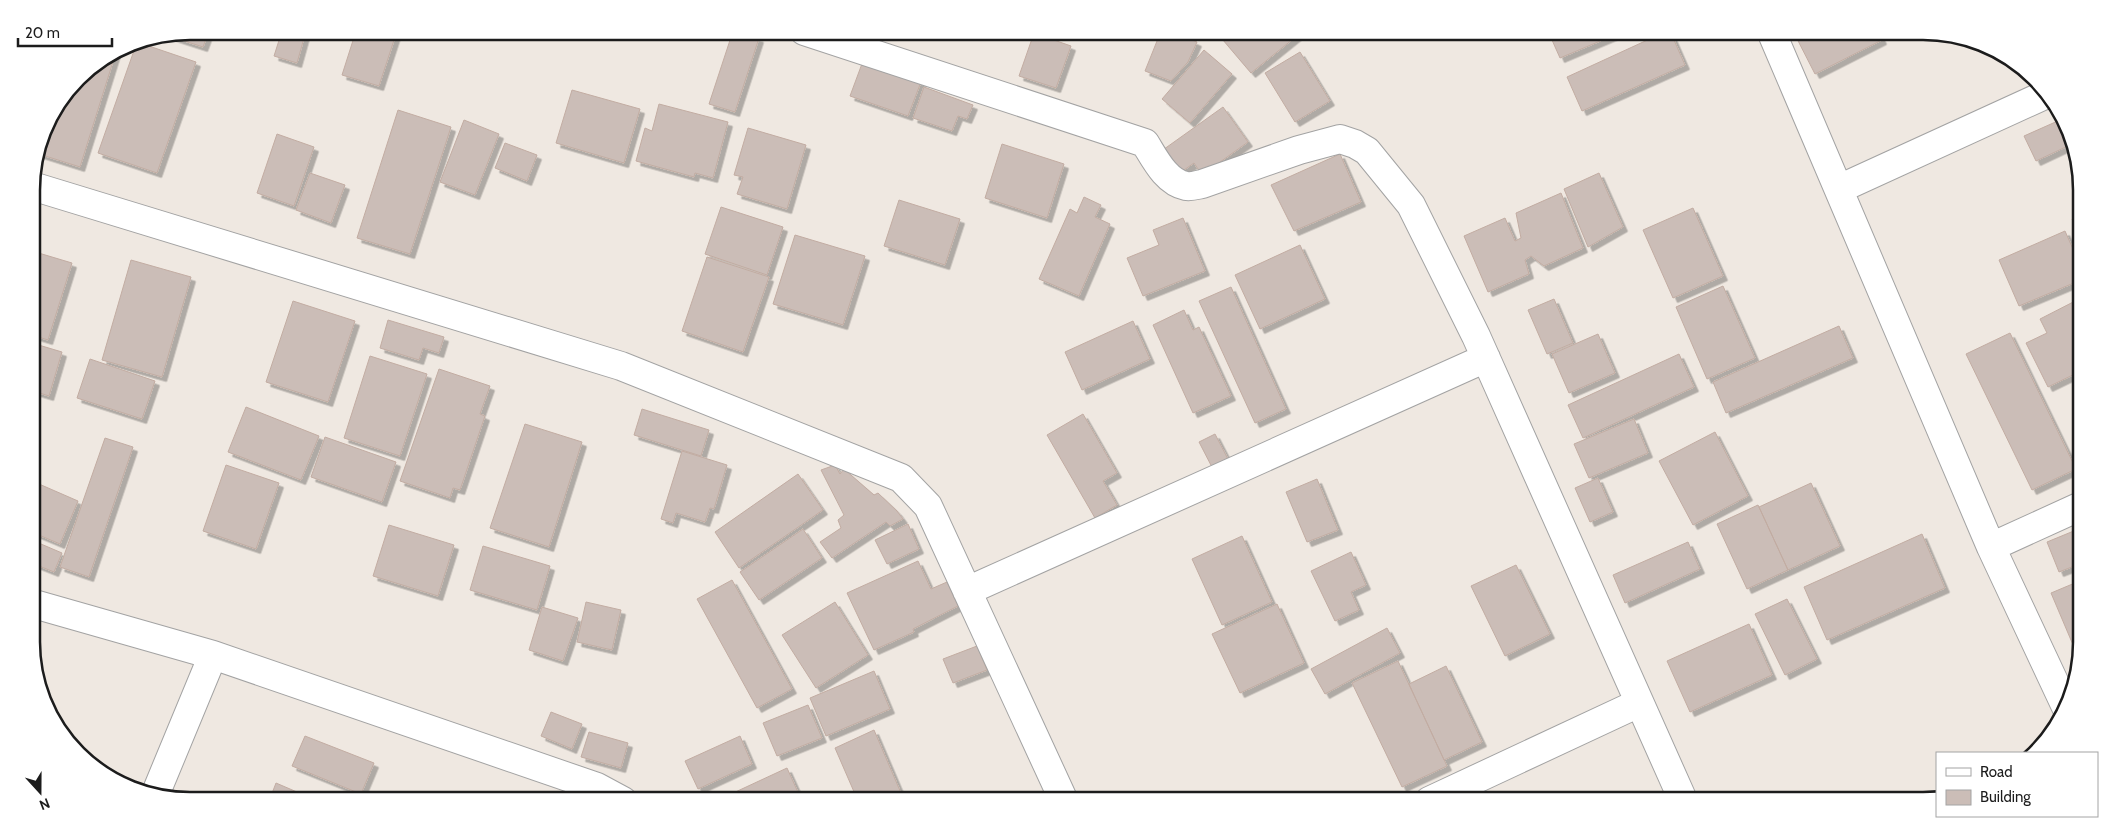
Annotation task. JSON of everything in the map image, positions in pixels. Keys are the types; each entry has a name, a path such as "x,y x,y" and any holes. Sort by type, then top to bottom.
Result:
{"street":[{"path":"831,40 1145,143 1163,170 1176,182 1188,187 1202,184 1298,150 1340,139 1355,144 1367,151 1411,205 1486,358 1679,792"},
{"path":"1775,40 1991,547 2062,698"},
{"path":"1838,189 2040,97"},
{"path":"40,188 621,366 901,478 928,506 1060,792"},
{"path":"968,591 1486,358"},
{"path":"1991,547 2073,510"},
{"path":"40,606 213,655 597,787 607,792"},
{"path":"158,788 213,655"},
{"path":"1446,792 1639,703"}],"building":[{"path":"181,40 206,40 203,47"},
{"path":"279,40 303,40 297,63 274,56"},
{"path":"353,40 394,40 379,86 342,75"},
{"path":"730,40 758,40 735,112 709,104"},
{"path":"1032,40 1054,40 1071,46 1056,88 1019,76"},
{"path":"1157,40 1192,40 1197,42 1188,62 1171,81 1145,71"},
{"path":"1223,40 1292,40 1251,73"},
{"path":"1552,40 1603,40 1560,58"},
{"path":"1647,40 1674,40 1685,65 1582,111 1567,77"},
{"path":"1798,40 1882,40 1815,74"},
{"path":"149,46 196,62 157,173 98,153 134,51"},
{"path":"1204,50 1232,74 1190,123 1162,99"},
{"path":"1300,52 1330,101 1295,122 1265,73"},
{"path":"113,61 80,167 44,156 45,151 60,115 71,99 91,77"},
{"path":"863,61 921,82 908,116 850,96"},
{"path":"924,87 973,105 967,119 958,116 952,131 913,118"},
{"path":"572,90 640,109 624,163 556,143"},
{"path":"659,104 728,122 713,178 695,173 694,177 636,161 645,128 652,131"},
{"path":"1223,107 1248,142 1202,175 1194,163 1177,175 1160,152"},
{"path":"398,110 451,127 410,254 357,238"},
{"path":"464,120 499,134 475,195 440,182"},
{"path":"2056,122 2067,147 2036,161 2024,136"},
{"path":"748,128 806,145 787,209 737,194 743,177 734,175"},
{"path":"277,134 314,147 294,206 257,193"},
{"path":"505,143 537,155 527,181 495,168"},
{"path":"1002,144 1064,164 1047,218 985,198"},
{"path":"1340,154 1361,202 1294,231 1271,185"},
{"path":"310,173 345,185 331,223 296,210"},
{"path":"1599,173 1623,227 1588,247 1564,189"},
{"path":"1561,193 1583,248 1544,266 1531,256 1525,260 1529,274 1488,292 1464,236 1505,218 1515,241 1521,238 1516,213"},
{"path":"1084,197 1101,205 1095,217 1110,224 1079,296 1039,279 1070,209 1077,213"},
{"path":"899,200 960,219 945,265 884,246"},
{"path":"721,207 783,227 767,275 705,254"},
{"path":"1693,208 1723,276 1673,298 1643,230"},
{"path":"1183,218 1205,271 1143,296 1127,258 1159,245 1153,230"},
{"path":"2065,231 2073,249 2073,283 2019,306 1999,260"},
{"path":"795,235 865,256 843,325 773,304"},
{"path":"1300,245 1325,299 1260,329 1235,275"},
{"path":"40,253 72,263 48,340 40,338"},
{"path":"707,257 769,277 743,352 682,331"},
{"path":"131,260 191,277 162,377 102,360"},
{"path":"1723,286 1755,358 1707,379 1676,307"},
{"path":"1231,287 1286,409 1255,423 1199,301"},
{"path":"1554,299 1573,343 1547,354 1528,310"},
{"path":"293,301 355,321 328,402 266,382"},
{"path":"2073,302 2073,375 2048,387 2026,343 2047,333 2040,319"},
{"path":"1184,310 1193,330 1199,327 1231,396 1193,413 1153,325"},
{"path":"388,320 444,337 439,353 423,348 419,360 380,348"},
{"path":"1133,321 1150,359 1082,390 1065,352"},
{"path":"1839,326 1853,358 1726,413 1713,382"},
{"path":"2010,333 2073,463 2073,470 2032,490 1966,354"},
{"path":"1598,334 1615,373 1569,393 1552,354"},
{"path":"40,345 62,352 49,396 40,393"},
{"path":"1679,354 1694,387 1583,438 1568,405"},
{"path":"370,356 427,374 400,456 344,438"},
{"path":"90,359 155,381 142,419 77,398"},
{"path":"439,369 490,386 480,414 485,416 460,490 453,488 450,498 400,481"},
{"path":"246,407 319,436 301,480 228,452"},
{"path":"642,409 709,430 701,456 634,435"},
{"path":"1083,414 1117,473 1103,481 1117,505 1095,518 1047,435"},
{"path":"1634,419 1648,453 1589,478 1574,444"},
{"path":"525,424 582,442 549,547 490,528"},
{"path":"1715,432 1748,496 1693,525 1659,461"},
{"path":"1215,434 1230,463 1214,471 1199,442"},
{"path":"325,437 396,462 382,502 311,477"},
{"path":"105,438 133,447 89,577 60,567"},
{"path":"682,451 727,465 714,509 710,508 705,522 676,513 673,523 661,519"},
{"path":"226,465 279,483 256,549 203,531"},
{"path":"835,465 840,474 844,469 874,495 878,493 903,519 890,526 886,522 832,558 820,542 841,528 838,520 844,515 821,470"},
{"path":"798,474 823,510 739,568 715,532"},
{"path":"1598,478 1613,512 1590,522 1575,488"},
{"path":"1317,479 1338,530 1307,542 1286,492"},
{"path":"1811,483 1840,546 1788,570 1759,507"},
{"path":"40,484 78,501 60,544 40,536"},
{"path":"1758,505 1788,570 1747,589 1717,524"},
{"path":"908,524 919,549 887,564 875,540"},
{"path":"389,525 454,545 438,596 373,576"},
{"path":"803,529 822,558 759,600 740,572"},
{"path":"2073,531 2073,567 2059,572 2047,542"},
{"path":"1922,534 1945,588 1827,640 1804,587"},
{"path":"1242,536 1272,602 1222,625 1192,559"},
{"path":"1688,542 1700,569 1625,603 1613,575"},
{"path":"40,544 62,553 54,572 40,566"},
{"path":"483,546 550,566 537,610 470,590"},
{"path":"1351,552 1366,585 1351,592 1359,610 1335,621 1311,571"},
{"path":"918,561 931,589 947,582 958,606 913,629 914,632 874,650 847,593"},
{"path":"1516,565 1550,634 1505,656 1471,586"},
{"path":"732,580 792,689 757,708 697,599"},
{"path":"2073,584 2073,645 2051,593"},
{"path":"1787,599 1817,659 1785,675 1755,614"},
{"path":"586,602 621,610 612,650 577,642"},
{"path":"835,602 868,655 816,688 782,635"},
{"path":"1277,604 1304,663 1240,693 1212,634"},
{"path":"542,607 578,618 563,661 529,650"},
{"path":"1749,624 1772,675 1690,712 1667,661"},
{"path":"1387,628 1400,653 1325,694 1311,669"},
{"path":"977,646 987,670 953,683 943,659"},
{"path":"1398,661 1447,766 1402,787 1352,683"},
{"path":"1446,666 1482,742 1444,760 1409,684"},
{"path":"874,671 890,709 826,736 810,698"},
{"path":"808,705 822,738 777,756 763,723"},
{"path":"551,712 582,724 572,749 541,736"},
{"path":"874,730 901,792 854,792 835,748"},
{"path":"589,732 628,743 621,768 581,757"},
{"path":"305,736 374,763 362,792 356,792 292,766"},
{"path":"740,736 752,764 698,789 685,761"},
{"path":"787,768 798,792 735,792"},
{"path":"276,783 297,792 272,792"}]}
